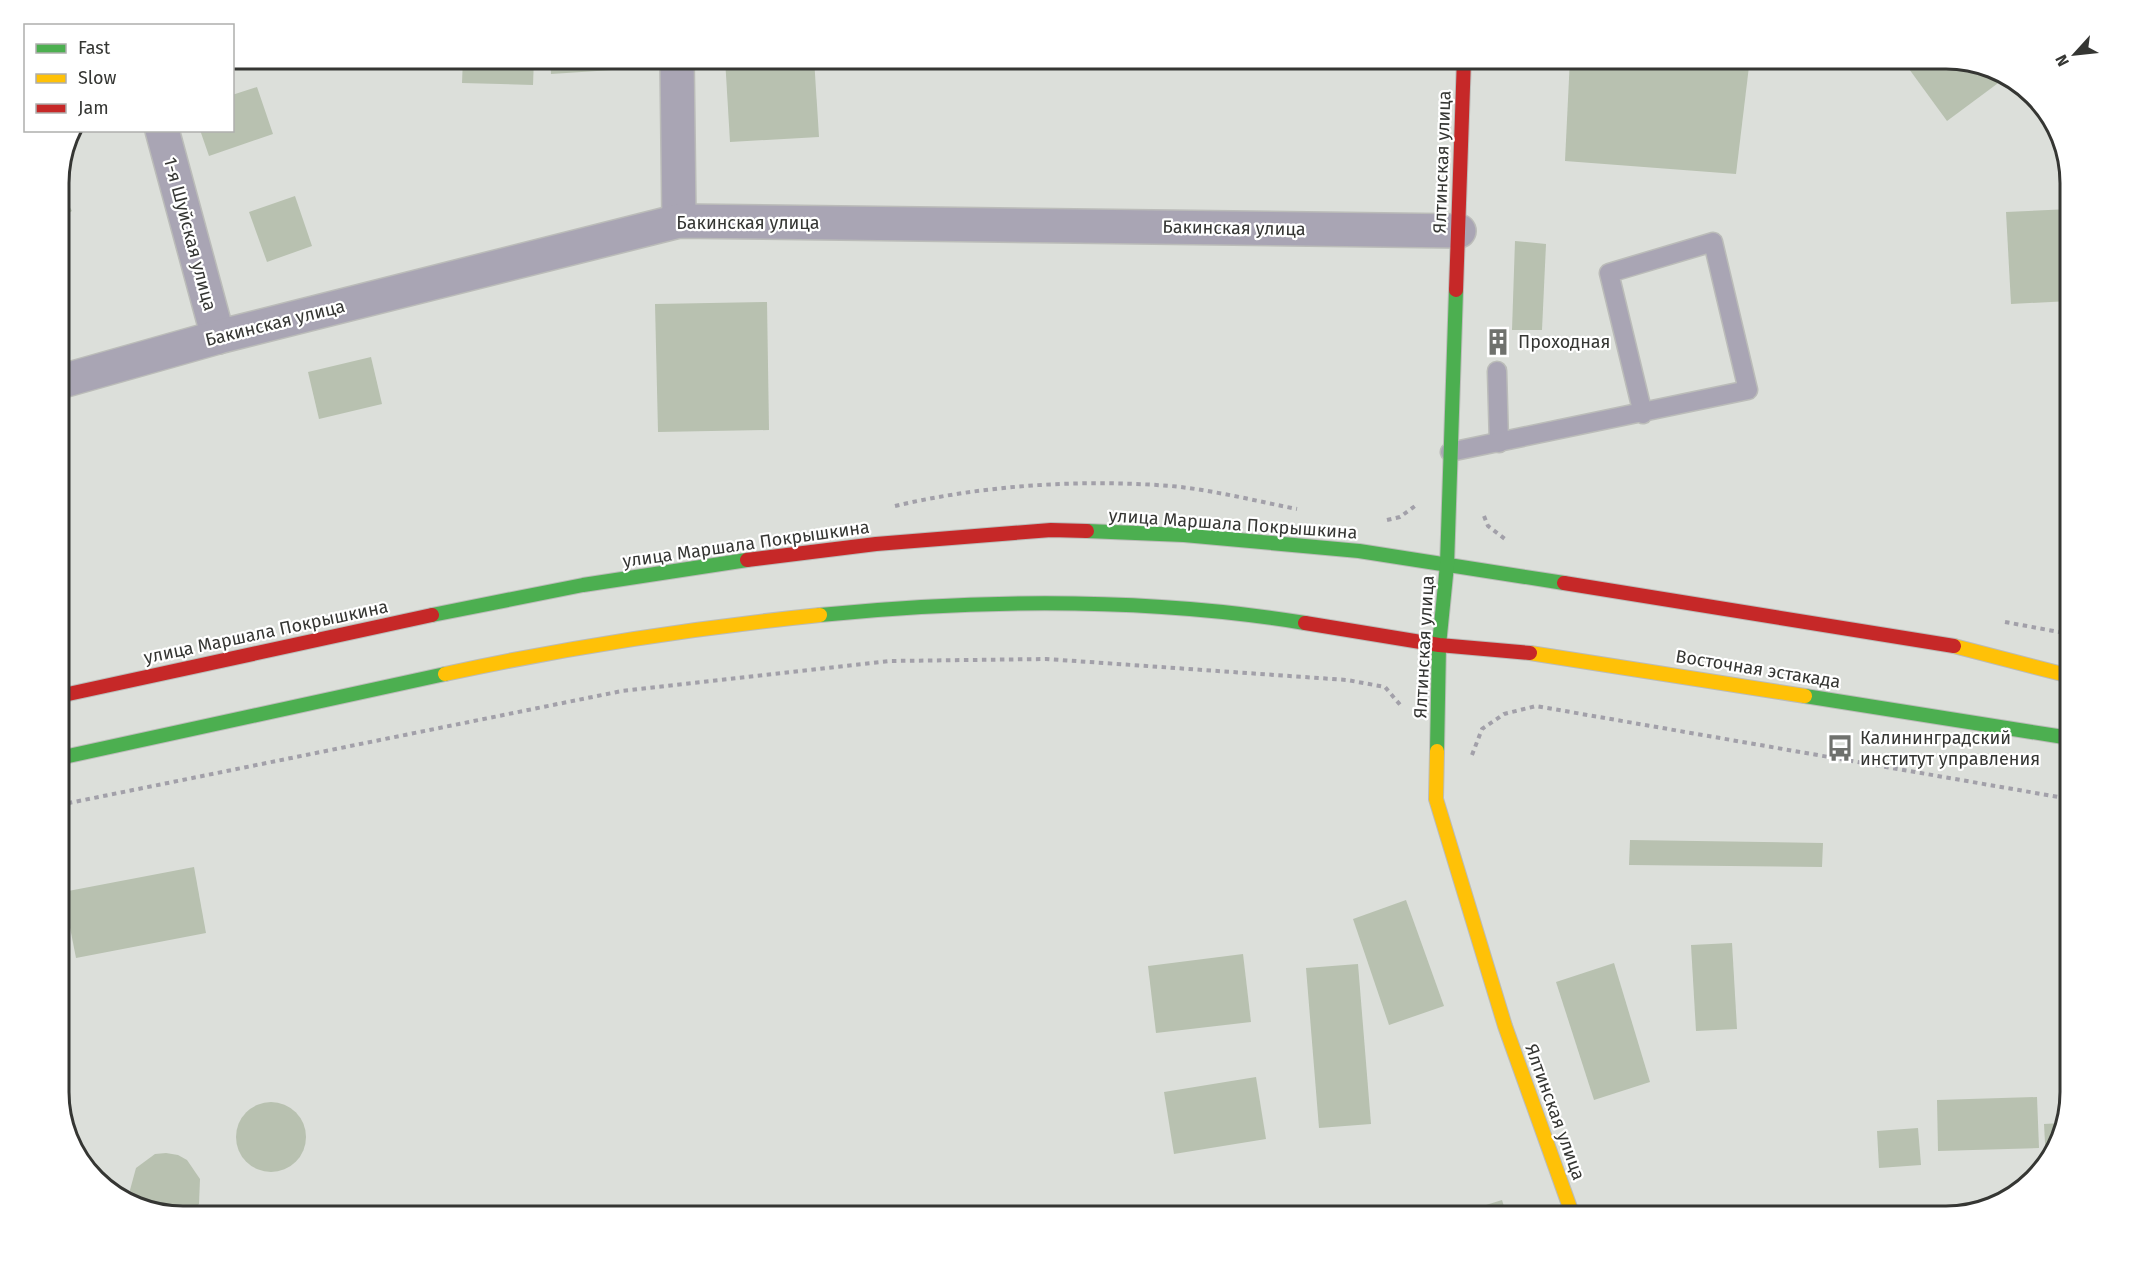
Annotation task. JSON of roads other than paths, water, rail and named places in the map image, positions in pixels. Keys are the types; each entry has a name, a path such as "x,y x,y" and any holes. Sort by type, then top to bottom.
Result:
{"main road":[{"name":"Ялтинская улица","path":"1464,69 1447,565 1439,645 1436,799 1506,1026 1569,1206"},
{"name":"улица Маршала Покрышкина","path":"69,694 396,622 582,585 717,564 876,544 1051,530 1184,535 1359,551 1447,565"},
{"path":"1447,565 1937,642 2060,673"},
{"path":"69,756 538,655 735,624 865,611 1042,603 1142,606 1266,617 1439,645"},
{"name":"Восточная эстакада","path":"1439,645 1542,654 2060,736"}],"street":[{"path":"677,69 679,221"},
{"name":"1-я Шуйская улица","path":"163,132 218,336"},
{"name":"Бакинская улица","path":"69,379 218,336 679,221 1459,231"}],"lane":[{"path":"1450,453 1643,414 1748,390 1713,242 1609,273 1643,414"},
{"path":"1497,371 1499,443"}],"place":[{"name":"Проходная","path":"1498,342"},
{"name":"Калининградский институт управления","path":"1840,748"}]}
